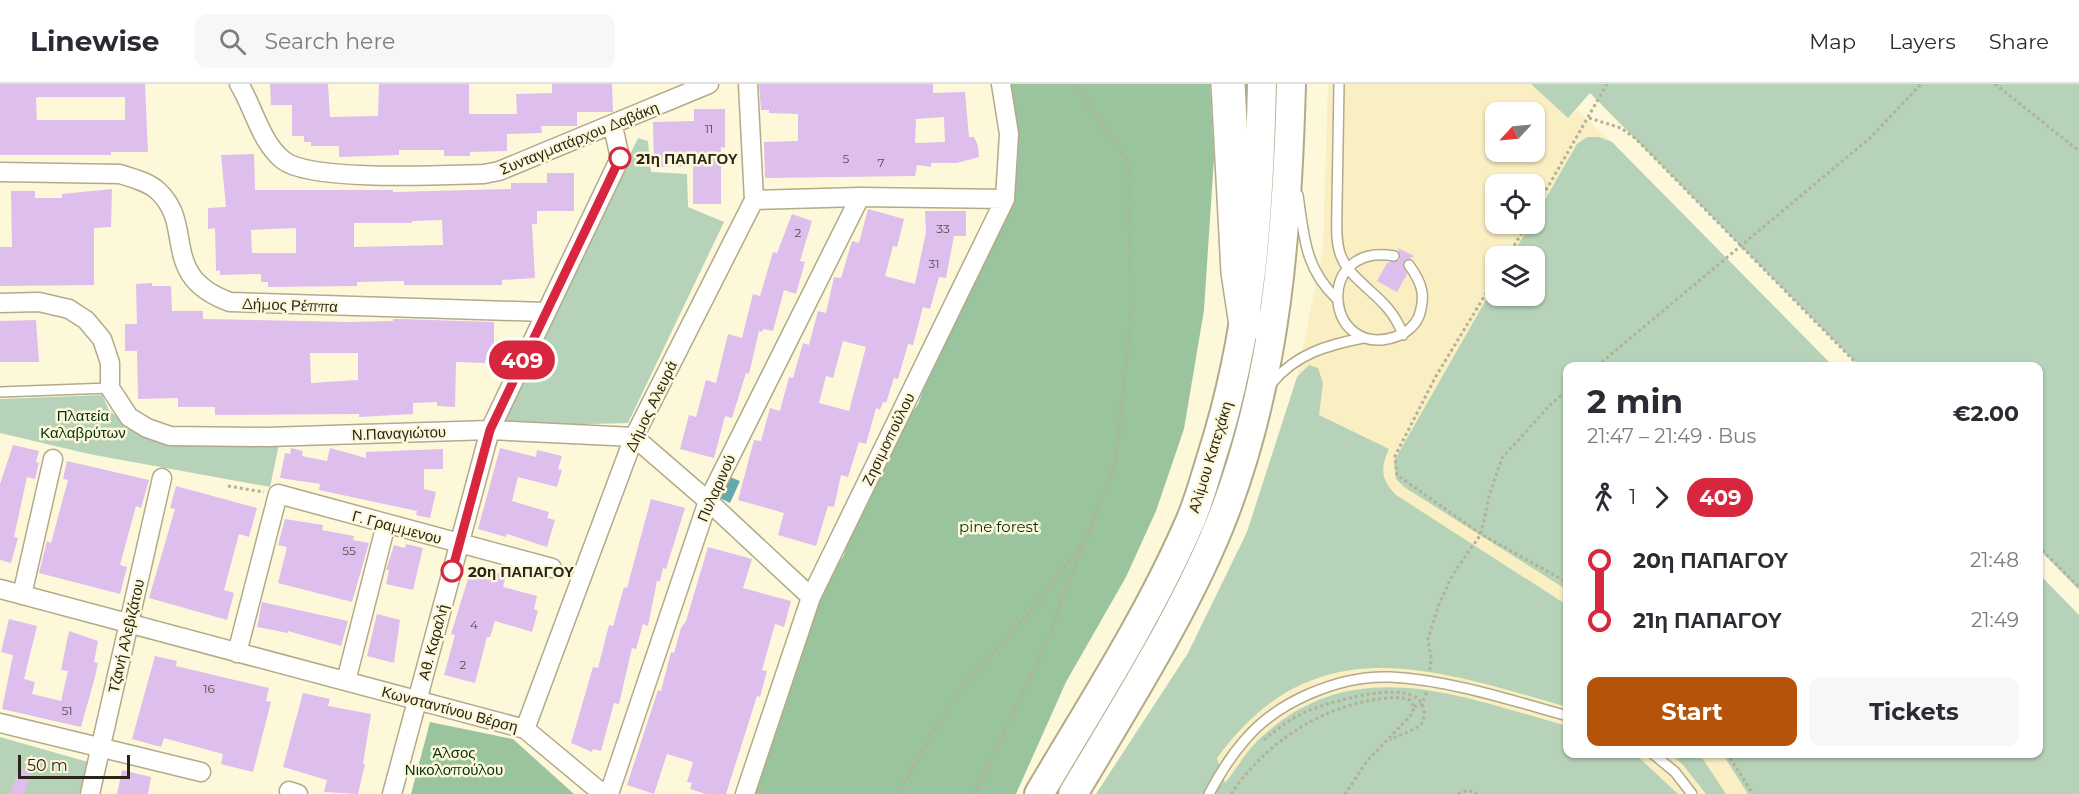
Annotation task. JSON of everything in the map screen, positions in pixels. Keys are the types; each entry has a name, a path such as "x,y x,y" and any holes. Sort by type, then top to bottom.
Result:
{"highway":[{"path":"1228,84 1238,272 1246,325"}],"main road":[{"name":"Αλίμου Κατεχάκη","path":"1039,794 1152,598 1190,523 1218,438 1246,325 1258,216 1262,84"},
{"name":"Αλίμου Κατεχάκη","path":"1073,794 1176,613 1205,557 1226,509 1254,413 1274,331 1286,217 1291,84"}],"street":[{"name":"Συνταγματάρχου Δαβάκη","path":"239,84 267,142 283,160 303,170 382,175 484,174 613,126 710,84"},
{"name":"Δήμος Αλευρά","path":"525,729 634,436 754,200 748,84"},
{"name":"Ζησιμοπούλου","path":"745,794 811,597 1005,199 1009,134 1001,84"},
{"name":"Αθ. Καραλή","path":"392,794 490,430 544,312 620,158 613,126"},
{"name":"Δήμος Ρέππα","path":"0,172 120,174 137,179 157,190 168,203 186,268 196,282 211,295 230,302 544,312"},
{"path":"754,200 860,197 1005,199"},
{"name":"Πυλαρινού","path":"609,794 708,501 860,197"},
{"path":"0,303 39,303 69,309 86,320 102,339 110,363 110,388"},
{"name":"Ν.Παναγιώτου","path":"110,388 129,417 147,428 170,436 267,437 490,430 634,436"},
{"path":"634,436 811,597"},
{"path":"22,595 53,459"},
{"name":"Τζανή Αλεβιζάτου","path":"90,794 162,478"},
{"path":"237,653 278,494"},
{"name":"Γ. Γραμμενου","path":"278,494 552,568"},
{"path":"346,681 387,524"},
{"name":"Κωνσταντίνου Βέρση","path":"0,589 525,729 603,794"},
{"path":"0,723 201,772"}],"lane":[{"path":"1339,84 1337,222 1340,254 1348,268 1382,299 1398,321 1403,335"},
{"path":"1290,136 1305,247 1314,273 1337,300"},
{"path":"1363,338 1351,330 1341,318 1337,289 1348,268 1365,256 1380,253 1394,256"},
{"path":"1254,413 1268,386 1283,369 1311,351 1363,338 1383,341 1403,335 1417,321 1424,302 1421,282 1409,265"},
{"path":"0,392 110,388"},
{"path":"1209,794 1226,764 1245,740 1271,717 1300,700 1334,685 1387,677 1428,681 1563,715"},
{"path":"1658,758 1675,772 1692,794"}],"path":[{"path":"974,794 1040,657 1116,461 1131,311 1128,161 1074,84"},
{"path":"1545,193 1607,84"},
{"path":"1602,362 1870,138 1921,84"},
{"path":"1995,84 2079,151"},
{"path":"1589,118 1621,128 1635,138 1855,362"},
{"path":"1485,295 1437,376 1395,456 1397,475 1481,534 1563,580"},
{"path":"1385,742 1420,725 1424,719 1422,704 1426,697 1431,658 1428,639 1438,604 1453,574 1481,534 1490,493 1503,458 1552,403 1563,394"},
{"path":"228,486 278,494"},
{"path":"898,794 951,701 1032,609 1086,539"},
{"path":"2043,551 2079,587"},
{"path":"1259,743 1294,718 1351,698 1404,692 1422,704"},
{"path":"1231,794 1251,769 1293,731 1322,714 1356,703 1382,699 1406,699 1414,707"},
{"path":"1414,707 1422,704"},
{"path":"1345,794 1367,761 1412,714 1414,707"},
{"path":"1730,758 1753,794"},
{"path":"1458,794 1468,790 1477,794"}],"shaded area":[{"path":"1328,84 1531,84 1568,117 1577,110 1612,142 1829,362 1563,362 1563,758 2043,758 2043,578 2079,615 2079,794 1096,794 1188,653 1247,532 1297,377 1323,248"}],"green space":[{"name":"pine forest","path":"999,84 1210,84 1214,158 1204,310 1184,429 1156,511 1126,577 1066,682 1016,794 746,794 812,595 843,557 874,468 918,404 955,303 994,223 1009,135"},
{"path":"1531,84 2079,84 2079,590 2043,553 2043,362 1855,362 1590,93 1568,118"},
{"path":"1587,137 1599,137 1612,142 1829,362 1563,362 1563,587 1404,487 1396,479 1394,461 1485,302 1485,306 1545,306 1545,246 1517,246 1525,234 1545,234 1545,200 1577,144"},
{"path":"638,138 648,141 651,172 687,174 688,207 724,222 628,423 517,426 507,423 504,415"},
{"path":"1309,365 1318,368 1323,383 1319,415 1389,449 1383,468 1387,484 1396,495 1563,602 1563,706 1470,680 1423,671 1378,668 1335,673 1294,688 1254,716 1217,758 1225,783 1259,739 1300,709 1337,694 1374,688 1412,688 1451,694 1563,725 1563,758 1639,758 1678,794 1096,794 1188,653 1247,532 1297,377"},
{"name":"Πλατεία Καλαβρύτων","path":"102,395 109,410 129,427 279,444 270,487 89,454 0,433 0,399"},
{"path":"2043,578 2079,615 2079,794 1748,794 1725,758 2043,758"},
{"name":"Άλσος Νικολοπούλου","path":"430,722 513,739 574,794 411,794"},
{"path":"0,737 88,762 80,794 0,794"},
{"path":"1675,758 1702,758 1726,794 1706,794"}],"water":[{"path":"730,477 740,481 730,503 720,498"}],"building":[{"path":"0,84 145,84 148,152 111,152 111,155 0,155","holes":["39,97 125,97 125,120 37,120 36,98"]},
{"path":"270,84 328,84 330,117 378,116 379,84 469,84 469,114 517,114 516,94 552,93 552,84 612,84 613,112 577,112 577,126 541,126 542,133 507,134 507,151 470,152 470,156 444,156 444,150 399,150 399,155 339,157 339,146 311,146 311,142 304,142 304,136 292,136 292,105 271,105"},
{"path":"759,84 933,84 933,93 965,92 969,137 974,137 979,157 957,163 931,163 931,167 917,165 915,176 765,178 764,142 798,141 798,114 769,113 769,110 761,110","holes":["944,117 945,142 915,143 916,119"]},
{"path":"694,109 725,109 725,148 721,147 721,204 693,204 693,166 654,167 653,122 694,121"},
{"path":"254,154 255,190 393,190 393,192 511,189 511,183 547,183 547,173 574,173 574,211 537,211 537,224 532,224 535,278 502,280 502,285 404,285 404,281 357,282 357,286 268,287 268,282 261,282 261,274 220,275 220,270 216,271 215,228 208,229 208,208 226,207 221,155","holes":["442,220 443,245 354,247 354,223 412,223 412,221","296,228 296,253 252,253 251,230"]},
{"path":"112,189 111,227 94,228 94,285 0,286 0,247 12,247 11,191 35,191 35,198 62,198 62,194"},
{"path":"868,209 904,219 897,247 893,246 885,276 915,284 926,232 925,211 966,211 966,236 954,236 946,278 939,277 930,309 923,307 913,345 908,344 898,379 894,378 886,403 883,402 880,410 876,408 866,444 859,442 848,477 841,475 834,507 828,506 816,546 778,535 784,513 738,500 754,440 761,441 770,408 780,411 789,377 793,378 803,343 809,345 818,311 826,313 834,277 841,278 852,241 859,243","holes":["843,341 866,347 849,411 819,403 826,376 833,378"]},
{"path":"792,214 812,221 800,261 805,262 796,294 784,290 773,331 763,329 762,332 759,331 749,374 746,373 732,418 725,416 714,458 680,449 689,415 696,417 706,380 716,383 728,334 742,338 753,294 760,296 773,252 777,253"},
{"path":"1398,248 1414,256 1403,263 1407,274 1397,292 1377,281 1387,263 1400,260"},
{"path":"152,283 152,286 171,286 172,311 203,311 203,319 348,322 400,319 494,322 494,360 485,360 485,363 456,362 455,407 437,406 437,402 413,403 413,414 359,417 359,414 215,415 215,407 178,407 178,398 138,399 137,351 125,351 125,324 137,324 136,284","holes":["310,353 358,353 358,380 311,383"]},
{"path":"36,320 39,362 0,362 0,321"},
{"path":"13,445 39,451 36,462 39,463 35,479 27,477 14,537 18,538 11,563 0,560 0,484"},
{"path":"291,448 303,451 302,456 327,461 330,448 366,458 366,452 443,449 443,469 424,469 424,489 436,492 430,518 416,515 417,511 319,490 320,484 280,478 285,453 290,454"},
{"path":"500,448 536,457 537,450 562,456 558,469 562,470 557,487 518,477 512,501 549,512 547,518 555,520 547,547 507,534 506,537 478,529"},
{"path":"67,461 149,480 141,508 136,506 120,565 127,567 120,594 39,573 47,541 51,543 68,480 63,479"},
{"path":"176,486 257,508 249,537 239,534 224,590 234,593 227,620 149,598 175,509 170,508"},
{"path":"651,499 685,508 666,569 663,568 660,581 657,581 648,626 643,624 636,649 632,648 619,704 614,703 601,751 593,749 592,752 571,743 593,667 598,668 609,625 613,626 624,587 627,588"},
{"path":"285,519 323,525 322,530 354,536 353,540 369,543 352,602 278,583 287,547 278,545"},
{"path":"406,544 423,548 413,590 386,584 389,570 386,570 394,545 405,548"},
{"path":"708,547 752,559 743,588 791,601 784,627 775,624 762,670 767,671 760,697 757,696 726,794 706,794 690,789 692,783 687,782 693,762 667,754 654,794 627,785 658,690 661,691 671,652 674,653 681,628 686,621"},
{"path":"472,566 506,575 503,587 537,596 534,609 538,611 532,632 495,621 490,637 487,637 475,683 444,675 455,635 451,634"},
{"path":"262,602 348,621 341,646 288,631 288,633 257,627"},
{"path":"377,614 400,620 394,663 367,656"},
{"path":"9,619 37,626 24,679 35,682 32,694 61,701 68,671 61,670 69,631 98,641 94,662 98,663 81,727 2,709 13,655 1,652"},
{"path":"155,656 177,661 176,666 269,688 266,701 271,702 253,772 221,764 223,754 164,738 161,747 132,739"},
{"path":"303,693 330,699 328,706 371,714 363,764 365,764 358,794 324,792 327,780 283,767"},
{"path":"19,768 32,772 24,794 10,794"},
{"path":"122,770 151,777 148,794 117,794"}],"bus line":[{"name":"409","path":"452,571 490,430 544,312 620,158"}],"place":[{"name":"21η ΠΑΠΑΓΟΥ","path":"620,158"},
{"name":"20η ΠΑΠΑΓΟΥ","path":"452,571"}]}
